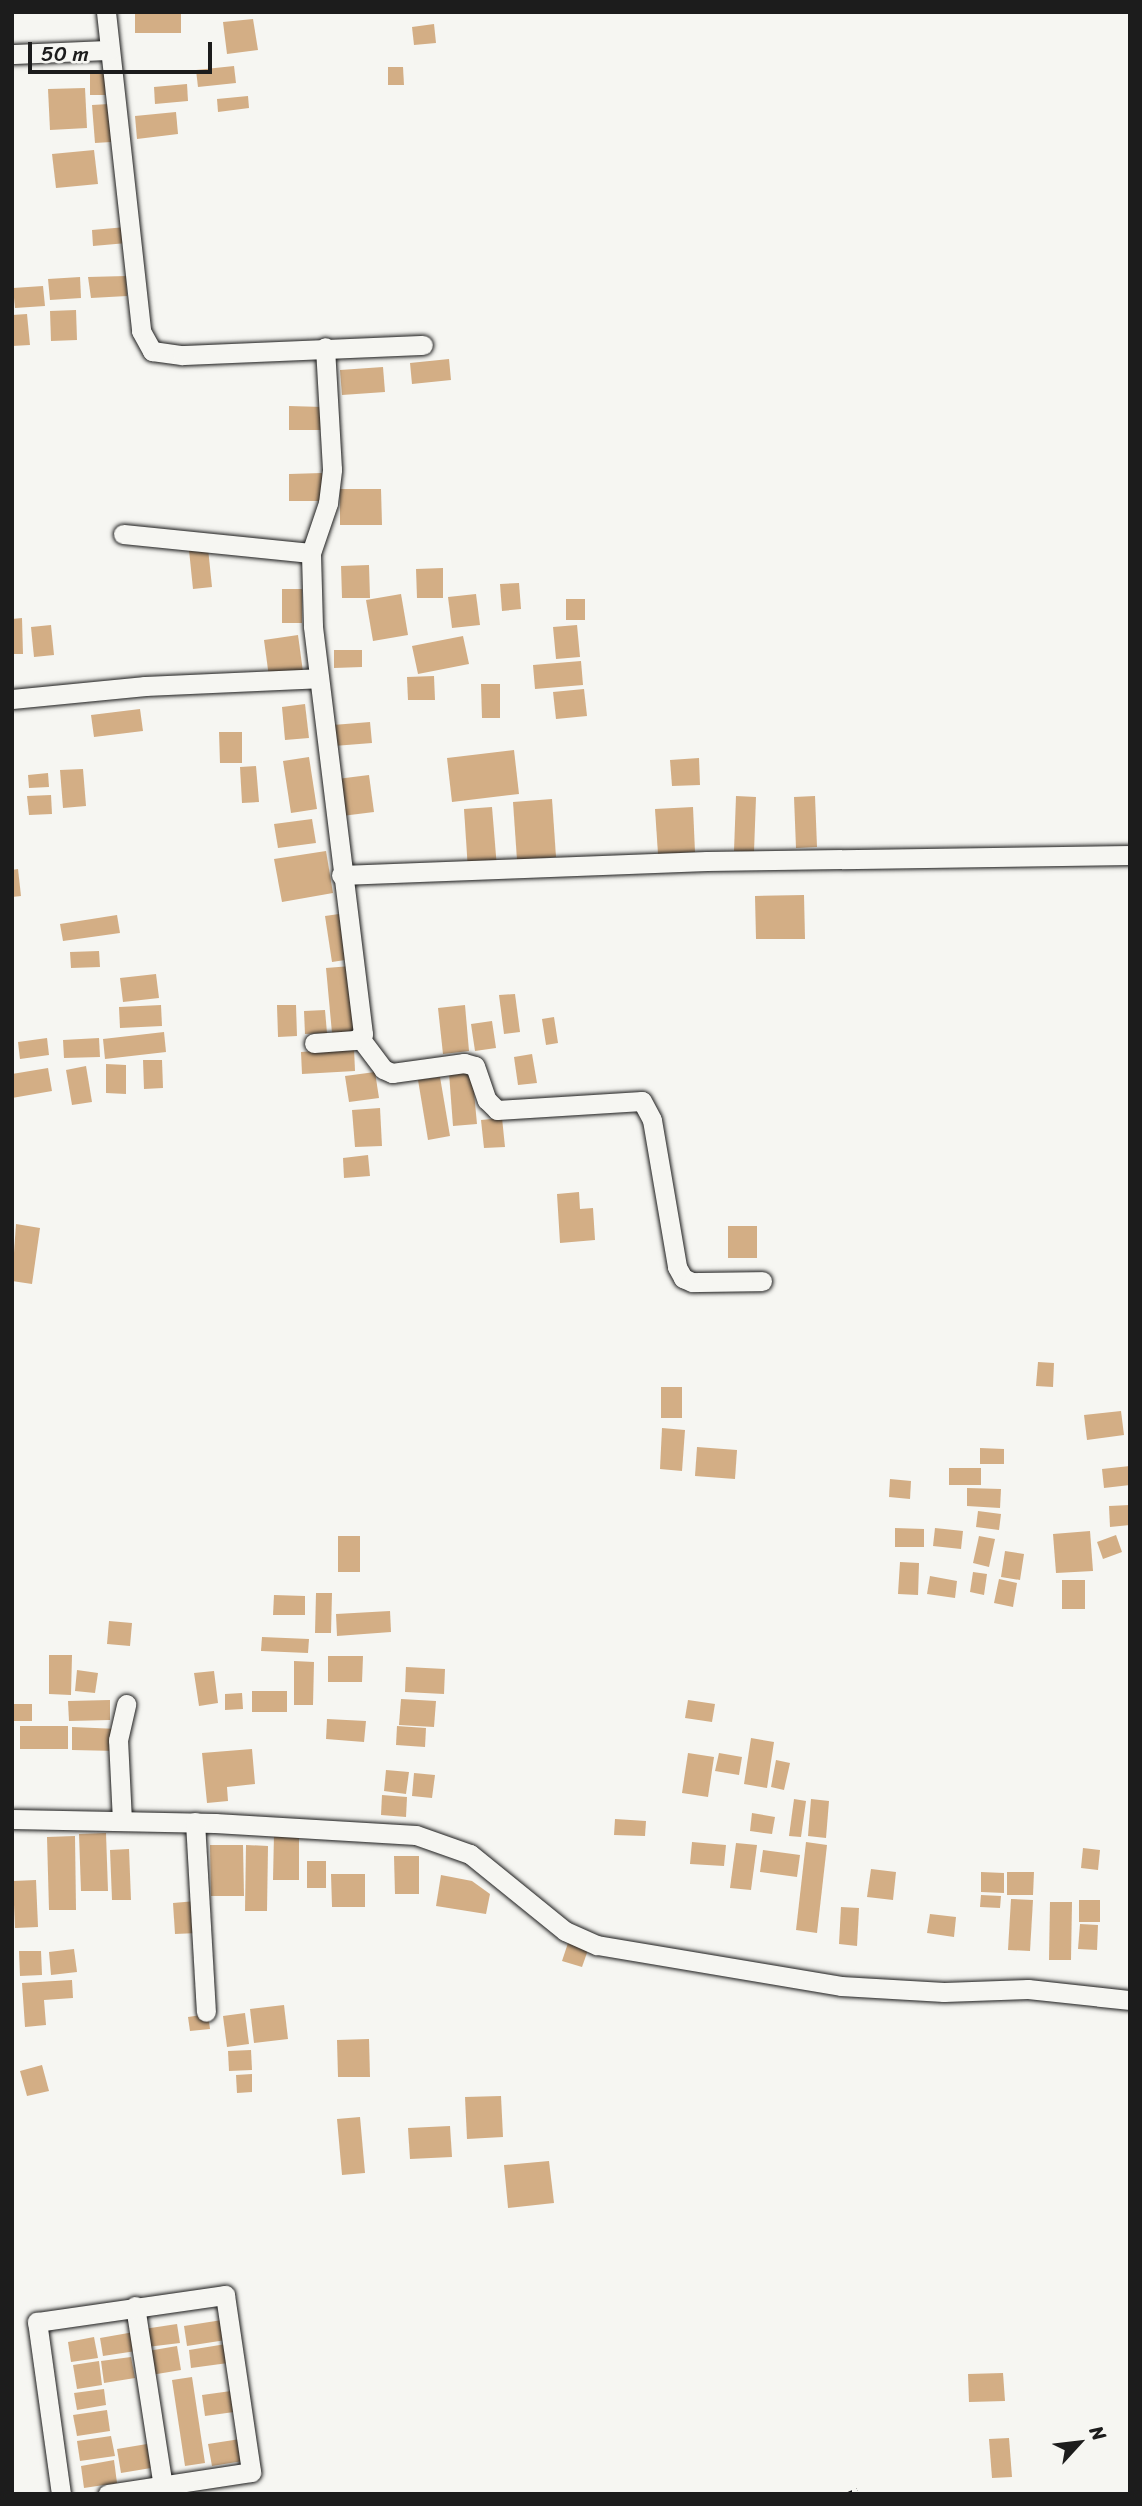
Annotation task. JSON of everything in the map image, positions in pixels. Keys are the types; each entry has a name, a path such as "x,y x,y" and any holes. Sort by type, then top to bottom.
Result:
{"street":[{"path":"106,12 145,344 152,351 182,355 423,345"},
{"path":"12,54 109,50"},
{"path":"314,1043 359,1038 363,1034 318,678 311,553 331,490 326,347"},
{"path":"123,534 311,553"},
{"path":"12,699 145,686 318,678"},
{"path":"341,875 721,861 1130,855"},
{"path":"359,1038 383,1069 392,1073 464,1063 475,1066 487,1100 497,1110 642,1101 652,1119 682,1278 692,1282 762,1281"},
{"path":"122,1821 118,1740 126,1704"},
{"path":"12,1819 195,1822 416,1835 444,1842 470,1854 565,1931 597,1945 841,1986 944,1992 1028,1989 1130,2000"},
{"path":"195,1822 206,2012"},
{"path":"61,2494 37,2322 221,2294 226,2298 251,2472 108,2494"},
{"path":"135,2306 163,2486"}],"path":[{"path":"848,2494 857,2490"}],"building":[{"path":"135,12 181,12 181,33 135,33"},
{"path":"253,19 258,50 227,54 223,22"},
{"path":"434,24 436,43 414,45 412,27"},
{"path":"234,66 236,83 198,87 196,70"},
{"path":"388,67 403,67 404,85 388,85"},
{"path":"90,70 106,70 105,95 90,95"},
{"path":"187,84 188,101 155,104 154,87"},
{"path":"85,88 87,128 50,130 48,89"},
{"path":"248,96 249,108 218,112 217,99"},
{"path":"109,104 111,142 95,143 92,105"},
{"path":"176,112 178,134 137,139 135,116"},
{"path":"94,150 98,184 56,188 52,154"},
{"path":"126,227 127,243 93,246 92,230"},
{"path":"126,276 127,296 91,298 88,277"},
{"path":"80,277 81,298 50,300 48,279"},
{"path":"43,286 45,306 15,308 13,288"},
{"path":"76,310 77,340 51,341 50,311"},
{"path":"27,314 30,345 12,346 12,315"},
{"path":"449,359 451,380 412,384 410,363"},
{"path":"383,367 385,392 342,395 340,370"},
{"path":"289,406 323,407 323,430 289,430"},
{"path":"322,473 323,501 289,501 289,474"},
{"path":"340,489 381,489 382,525 340,525"},
{"path":"208,548 212,587 193,589 189,550"},
{"path":"369,565 370,598 342,598 341,566"},
{"path":"443,568 443,598 417,598 416,569"},
{"path":"519,583 521,609 502,611 500,584"},
{"path":"282,589 302,589 302,623 282,623"},
{"path":"401,594 408,635 373,641 366,600"},
{"path":"476,594 480,625 452,628 448,597"},
{"path":"566,599 585,599 585,620 566,620"},
{"path":"22,618 23,654 12,654 12,619"},
{"path":"51,625 54,655 34,657 31,627"},
{"path":"577,625 580,657 556,659 553,627"},
{"path":"298,635 303,672 269,677 264,640"},
{"path":"463,636 469,664 418,674 412,646"},
{"path":"334,650 362,650 362,667 334,668"},
{"path":"581,661 583,685 535,689 533,665"},
{"path":"434,676 435,700 408,700 407,677"},
{"path":"481,684 500,684 500,718 482,718"},
{"path":"584,689 587,716 556,719 553,692"},
{"path":"305,704 309,738 285,740 282,707"},
{"path":"140,709 143,731 94,737 91,715"},
{"path":"370,722 372,743 334,746 333,725"},
{"path":"219,732 242,732 242,763 220,763"},
{"path":"514,750 519,794 452,802 447,758"},
{"path":"309,757 317,809 291,813 283,761"},
{"path":"699,758 700,785 672,786 670,760"},
{"path":"256,766 259,802 242,803 240,767"},
{"path":"83,769 86,806 63,808 60,770"},
{"path":"48,773 49,787 29,788 28,775"},
{"path":"369,775 374,812 342,816 337,779"},
{"path":"51,795 52,814 29,815 27,796"},
{"path":"736,796 756,797 754,852 734,851"},
{"path":"815,796 817,847 796,848 794,797"},
{"path":"552,799 556,857 517,860 513,802"},
{"path":"492,807 497,868 468,870 464,809"},
{"path":"693,807 695,852 658,854 655,809"},
{"path":"312,819 316,843 278,848 274,824"},
{"path":"326,851 333,893 282,902 274,859"},
{"path":"18,869 21,896 12,897 12,870"},
{"path":"804,895 805,939 756,939 755,896"},
{"path":"339,914 345,960 332,962 325,916"},
{"path":"117,915 120,933 63,941 60,924"},
{"path":"99,951 100,967 71,968 70,952"},
{"path":"351,966 358,1031 332,1033 326,968"},
{"path":"156,974 159,998 123,1002 120,978"},
{"path":"515,994 520,1032 504,1034 499,995"},
{"path":"161,1005 162,1026 120,1028 119,1007"},
{"path":"277,1005 296,1005 297,1036 278,1037"},
{"path":"465,1005 469,1051 443,1054 438,1008"},
{"path":"325,1010 327,1033 305,1034 304,1011"},
{"path":"554,1017 558,1043 546,1045 542,1019"},
{"path":"492,1021 496,1048 475,1051 471,1024"},
{"path":"164,1032 166,1052 105,1059 103,1039"},
{"path":"47,1038 49,1055 20,1059 18,1042"},
{"path":"99,1038 100,1057 64,1058 63,1040"},
{"path":"354,1048 355,1071 302,1074 301,1052"},
{"path":"532,1054 537,1083 518,1085 514,1057"},
{"path":"143,1060 162,1060 163,1088 144,1089"},
{"path":"106,1064 126,1065 126,1094 106,1093"},
{"path":"86,1066 92,1102 72,1105 66,1070"},
{"path":"48,1068 52,1091 12,1098 12,1074"},
{"path":"472,1071 477,1124 453,1126 449,1073"},
{"path":"375,1072 379,1098 349,1102 345,1076"},
{"path":"440,1077 450,1136 428,1140 418,1080"},
{"path":"380,1108 382,1146 355,1147 352,1110"},
{"path":"502,1118 505,1147 484,1148 481,1120"},
{"path":"368,1155 370,1176 344,1178 343,1158"},
{"path":"579,1192 580,1209 593,1208 595,1240 560,1243 557,1194"},
{"path":"16,1224 40,1228 32,1284 12,1281"},
{"path":"728,1226 757,1226 757,1258 728,1258"},
{"path":"1038,1362 1054,1363 1053,1387 1036,1386"},
{"path":"661,1387 682,1387 682,1418 661,1418"},
{"path":"1121,1411 1124,1435 1087,1440 1084,1415"},
{"path":"662,1428 685,1430 682,1471 660,1469"},
{"path":"697,1447 737,1450 735,1479 695,1476"},
{"path":"980,1448 1004,1449 1004,1464 980,1464"},
{"path":"1130,1466 1130,1485 1104,1488 1102,1469"},
{"path":"949,1468 981,1468 981,1485 949,1485"},
{"path":"890,1479 911,1481 910,1499 889,1497"},
{"path":"967,1488 1001,1489 1000,1508 967,1506"},
{"path":"1130,1505 1130,1525 1110,1527 1109,1506"},
{"path":"978,1511 1001,1514 999,1530 976,1527"},
{"path":"895,1528 924,1529 924,1547 895,1547"},
{"path":"935,1528 963,1531 961,1549 933,1546"},
{"path":"1090,1531 1093,1571 1056,1573 1053,1534"},
{"path":"1116,1535 1122,1552 1103,1559 1097,1542"},
{"path":"338,1536 360,1536 360,1572 338,1572"},
{"path":"979,1536 995,1539 989,1567 973,1563"},
{"path":"1005,1551 1024,1554 1020,1580 1001,1577"},
{"path":"900,1562 919,1563 918,1595 898,1594"},
{"path":"973,1572 987,1574 984,1595 970,1592"},
{"path":"930,1576 957,1581 955,1598 927,1594"},
{"path":"999,1579 1017,1583 1013,1607 994,1603"},
{"path":"1062,1580 1085,1580 1085,1609 1062,1609"},
{"path":"316,1593 332,1593 331,1633 315,1633"},
{"path":"274,1595 305,1596 305,1615 273,1615"},
{"path":"390,1611 391,1632 337,1636 336,1614"},
{"path":"109,1621 132,1623 130,1646 107,1644"},
{"path":"262,1637 309,1639 308,1653 261,1651"},
{"path":"49,1655 72,1655 71,1695 49,1694"},
{"path":"328,1656 363,1656 362,1682 328,1682"},
{"path":"294,1661 314,1662 313,1705 294,1705"},
{"path":"406,1667 445,1669 444,1694 405,1692"},
{"path":"77,1670 98,1673 95,1693 75,1691"},
{"path":"214,1671 218,1703 199,1706 194,1673"},
{"path":"252,1691 287,1691 287,1712 252,1712"},
{"path":"242,1693 243,1709 225,1710 225,1694"},
{"path":"401,1699 436,1701 434,1727 399,1725"},
{"path":"110,1700 110,1720 69,1721 68,1701"},
{"path":"688,1700 715,1704 712,1722 685,1718"},
{"path":"12,1704 32,1704 32,1721 12,1721"},
{"path":"327,1719 366,1721 364,1742 326,1739"},
{"path":"20,1726 68,1726 68,1749 20,1749"},
{"path":"397,1726 426,1728 425,1747 396,1745"},
{"path":"72,1727 118,1729 117,1751 72,1750"},
{"path":"751,1738 774,1742 767,1788 744,1784"},
{"path":"252,1749 255,1784 227,1787 228,1801 207,1803 202,1753"},
{"path":"688,1753 714,1757 708,1797 682,1793"},
{"path":"719,1753 742,1757 739,1775 715,1771"},
{"path":"776,1760 790,1763 784,1790 771,1787"},
{"path":"386,1770 409,1772 406,1794 384,1791"},
{"path":"414,1773 435,1775 432,1798 412,1796"},
{"path":"382,1795 407,1797 406,1817 381,1815"},
{"path":"794,1799 806,1801 801,1837 789,1836"},
{"path":"811,1799 829,1801 826,1838 808,1836"},
{"path":"752,1813 775,1817 772,1834 750,1831"},
{"path":"615,1819 646,1821 645,1836 614,1835"},
{"path":"106,1833 108,1891 81,1891 79,1834"},
{"path":"274,1834 299,1835 299,1880 273,1880"},
{"path":"75,1836 76,1910 49,1910 47,1837"},
{"path":"692,1842 726,1845 724,1866 690,1864"},
{"path":"806,1842 827,1845 817,1933 796,1930"},
{"path":"736,1843 757,1845 751,1890 730,1888"},
{"path":"210,1845 243,1845 244,1896 211,1896"},
{"path":"246,1845 268,1846 267,1911 245,1911"},
{"path":"1083,1848 1100,1850 1098,1870 1081,1868"},
{"path":"129,1849 131,1900 112,1900 110,1850"},
{"path":"763,1850 800,1855 797,1877 760,1872"},
{"path":"394,1856 419,1856 419,1894 395,1894"},
{"path":"307,1861 326,1861 326,1888 307,1888"},
{"path":"871,1869 896,1872 893,1900 867,1897"},
{"path":"981,1872 1004,1873 1004,1893 981,1892"},
{"path":"1007,1872 1034,1872 1033,1895 1007,1895"},
{"path":"331,1874 365,1874 365,1907 332,1907"},
{"path":"441,1875 472,1881 490,1894 486,1914 436,1906"},
{"path":"36,1880 38,1927 15,1928 13,1881"},
{"path":"981,1895 1001,1896 1000,1908 980,1907"},
{"path":"1011,1899 1033,1900 1030,1951 1008,1950"},
{"path":"1079,1900 1100,1900 1100,1922 1079,1922"},
{"path":"196,1901 198,1933 175,1934 173,1903"},
{"path":"1050,1902 1072,1902 1071,1960 1049,1960"},
{"path":"841,1907 859,1908 857,1946 839,1944"},
{"path":"930,1914 956,1917 954,1937 927,1933"},
{"path":"1080,1924 1098,1925 1097,1950 1078,1949"},
{"path":"568,1943 588,1950 582,1967 562,1961"},
{"path":"74,1949 77,1972 51,1975 49,1952"},
{"path":"19,1951 41,1951 42,1975 20,1976"},
{"path":"72,1980 73,1998 44,2000 46,2025 25,2027 22,1983"},
{"path":"284,2005 288,2039 254,2043 250,2009"},
{"path":"245,2013 249,2044 227,2047 223,2016"},
{"path":"208,2014 210,2029 190,2031 188,2017"},
{"path":"369,2039 370,2077 338,2077 337,2040"},
{"path":"251,2050 252,2070 229,2071 228,2051"},
{"path":"42,2065 49,2091 27,2096 20,2071"},
{"path":"252,2074 252,2092 237,2093 236,2075"},
{"path":"501,2096 503,2137 467,2139 465,2097"},
{"path":"360,2117 365,2173 342,2175 337,2119"},
{"path":"450,2126 452,2157 410,2159 408,2128"},
{"path":"549,2161 554,2203 508,2208 504,2165"},
{"path":"222,2320 226,2340 187,2346 184,2326"},
{"path":"177,2324 180,2343 147,2347 144,2329"},
{"path":"134,2332 136,2351 103,2356 100,2338"},
{"path":"94,2337 98,2358 71,2362 68,2342"},
{"path":"226,2344 228,2363 191,2368 189,2350"},
{"path":"177,2346 181,2370 151,2375 148,2351"},
{"path":"131,2357 135,2378 104,2383 101,2361"},
{"path":"99,2361 102,2385 77,2389 73,2365"},
{"path":"1003,2373 1005,2401 969,2402 968,2374"},
{"path":"192,2377 205,2463 185,2466 172,2380"},
{"path":"104,2389 106,2405 77,2410 74,2393"},
{"path":"231,2391 234,2412 205,2416 202,2395"},
{"path":"107,2410 110,2431 77,2436 73,2415"},
{"path":"111,2436 115,2456 80,2461 77,2441"},
{"path":"1009,2438 1012,2477 992,2478 989,2439"},
{"path":"240,2439 243,2461 212,2466 208,2444"},
{"path":"147,2444 151,2468 121,2473 117,2449"},
{"path":"114,2460 117,2483 84,2488 81,2466"}]}
